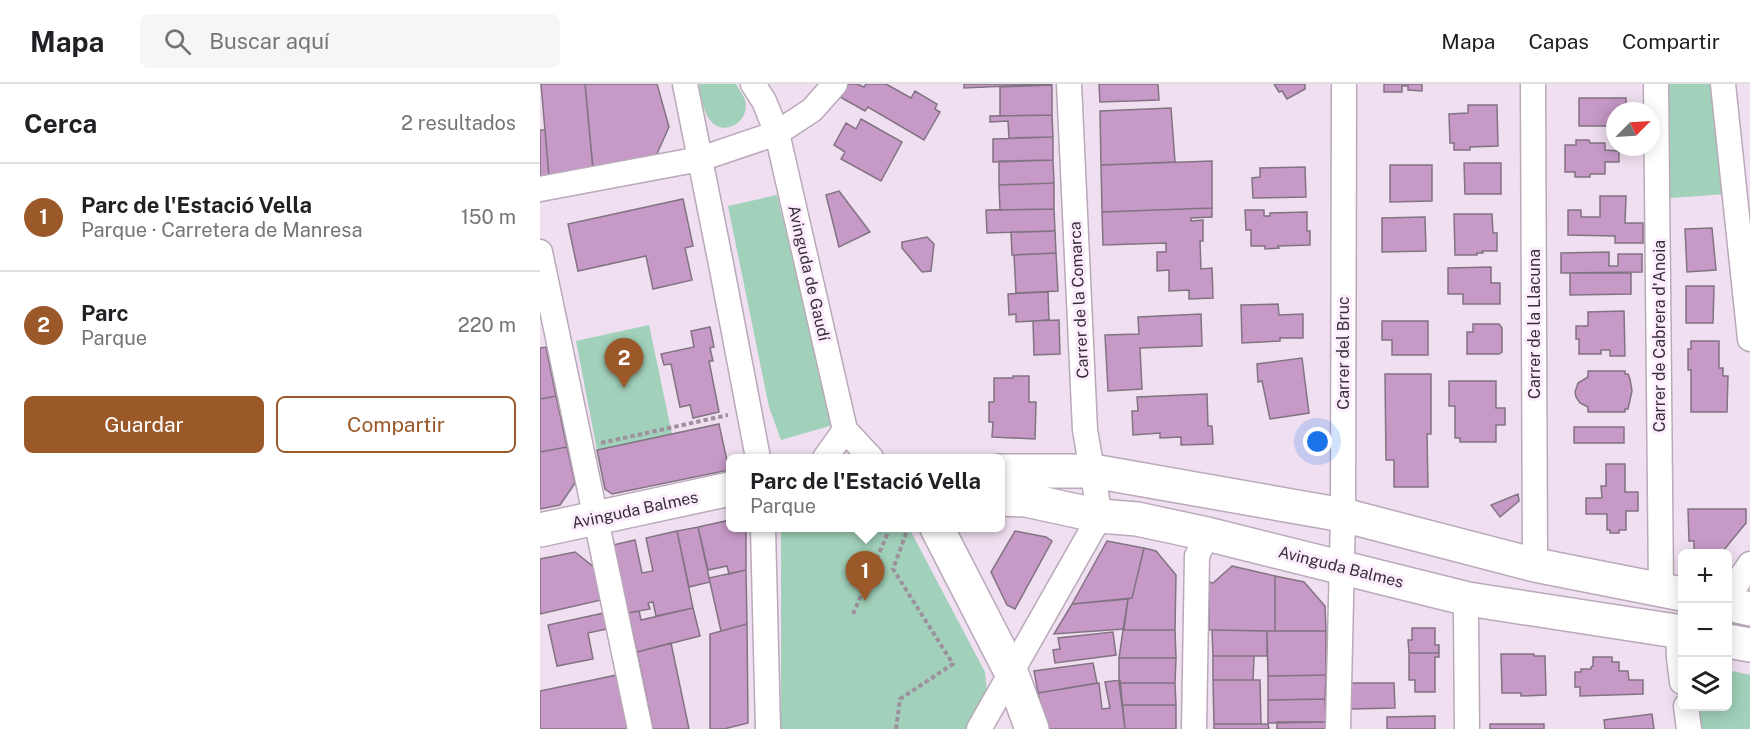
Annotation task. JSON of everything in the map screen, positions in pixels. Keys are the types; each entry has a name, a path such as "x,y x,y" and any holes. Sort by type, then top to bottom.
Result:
{"street":[{"path":"685,84 757,454"},
{"name":"Avinguda de Gaudí","path":"753,84 764,101 777,133 846,430 867,454"},
{"path":"540,189 700,159 777,133 812,110 834,84"},
{"name":"Carrer de la Comarca","path":"1069,84 1085,430 1100,516"},
{"name":"Carrer del Bruc","path":"1338,729 1343,515 1344,84"},
{"name":"Carrer de la Llacuna","path":"1533,84 1535,565"},
{"name":"Carrer de Cabrera d'Anoia","path":"1656,84 1672,591"},
{"path":"1723,84 1750,339"},
{"path":"540,252 640,729"},
{"path":"829,454 846,430"},
{"path":"1005,471 1092,471 1343,515 1535,565 1672,591"},
{"name":"Avinguda Balmes","path":"540,530 726,490"},
{"name":"Avinguda Balmes","path":"1005,499 1026,500 1100,516 1137,519 1207,534 1468,599 1678,632"},
{"path":"979,729 1100,516"},
{"path":"763,532 768,729"},
{"path":"939,532 1011,672 1032,729"},
{"path":"1194,729 1197,556 1207,534"},
{"path":"1732,591 1750,564"},
{"path":"1467,729 1466,614 1468,599"},
{"path":"1732,605 1750,609"},
{"path":"1732,642 1750,645"},
{"path":"1687,711 1689,729"}],"path":[{"path":"581,447 738,413"},
{"path":"853,614 888,532"},
{"path":"896,729 900,699 953,664 893,569 907,532"}],"green space":[{"path":"699,84 736,84 745,100 746,108 740,121 735,125 722,128 715,125 705,112"},
{"path":"1665,84 1729,84 1741,193 1670,198 1662,99"},
{"path":"777,195 833,425 781,440 769,407 728,206"},
{"path":"649,325 672,434 597,450 576,341"},
{"path":"781,532 911,532 985,672 987,693 966,729 781,729"},
{"path":"1732,671 1750,675 1750,729 1701,729 1699,711 1732,711"}],"building":[{"path":"541,84 585,84 593,168 549,177"},
{"path":"585,84 657,84 669,127 655,158 593,170"},
{"path":"847,84 864,87 866,84 886,84 911,98 915,91 937,104 935,109 940,112 924,140 868,107 865,111 840,97"},
{"path":"964,84 1052,84 964,88"},
{"path":"1099,84 1158,84 1159,100 1100,102"},
{"path":"1274,84 1305,84 1305,89 1287,99"},
{"path":"1384,84 1422,84 1422,91 1408,90 1408,86 1402,86 1402,92 1384,92"},
{"path":"1052,85 1052,115 1000,116 1000,87"},
{"path":"1579,98 1626,98 1626,102 1606,102 1606,126 1579,126"},
{"path":"1468,105 1497,105 1498,146 1454,150 1454,143 1450,143 1449,114 1468,113"},
{"path":"1171,108 1175,162 1101,165 1100,111"},
{"path":"1052,115 1053,137 1009,138 1008,121 990,122 990,116"},
{"path":"861,119 902,142 881,181 841,159 845,152 834,145 846,123 856,129"},
{"path":"540,130 545,130 549,177 540,179"},
{"path":"1053,137 1053,160 993,162 993,139"},
{"path":"1576,140 1605,143 1606,156 1619,156 1619,162 1605,162 1605,174 1575,177 1575,172 1565,172 1565,145 1576,145"},
{"path":"1053,160 1054,183 999,185 999,161"},
{"path":"1212,161 1212,208 1102,212 1101,165"},
{"path":"1464,163 1501,163 1501,194 1465,194"},
{"path":"1390,165 1432,165 1432,201 1390,202"},
{"path":"1305,167 1306,197 1253,198 1252,178 1260,177 1260,168"},
{"path":"1054,183 1054,209 1000,210 999,185"},
{"path":"839,191 870,232 839,247 826,195"},
{"path":"1600,196 1626,196 1625,223 1643,223 1643,243 1615,243 1615,236 1568,235 1568,210 1581,210 1581,217 1600,217"},
{"path":"683,199 693,246 685,248 692,280 653,289 646,256 578,271 568,224"},
{"path":"1212,208 1212,217 1191,218 1191,221 1203,220 1203,241 1200,241 1201,269 1212,268 1213,298 1189,299 1189,290 1169,291 1169,270 1157,271 1157,252 1166,252 1166,243 1103,245 1102,212"},
{"path":"1054,209 1055,231 987,233 986,210"},
{"path":"1245,210 1264,210 1264,216 1270,216 1270,213 1307,212 1310,245 1278,246 1279,248 1265,249 1265,246 1251,246 1251,230 1246,230"},
{"path":"1454,214 1492,214 1493,233 1497,233 1497,251 1482,251 1483,253 1477,253 1477,255 1455,255"},
{"path":"1425,217 1426,251 1382,252 1382,218"},
{"path":"1712,228 1716,270 1687,272 1685,229"},
{"path":"1055,231 1056,253 1012,255 1011,232"},
{"path":"927,237 934,244 931,271 922,272 902,248 902,242"},
{"path":"1609,252 1609,266 1618,266 1618,254 1642,254 1642,272 1561,273 1561,253"},
{"path":"1056,253 1058,291 1016,293 1014,255"},
{"path":"1491,267 1491,283 1500,283 1500,304 1463,304 1463,294 1448,294 1448,268"},
{"path":"1570,273 1631,273 1631,294 1570,295"},
{"path":"1686,286 1714,286 1713,323 1686,323"},
{"path":"1048,292 1049,320 1016,322 1016,314 1009,315 1008,294"},
{"path":"1278,304 1279,315 1303,314 1303,338 1280,338 1280,341 1242,343 1241,305"},
{"path":"1624,311 1625,356 1610,356 1610,350 1601,350 1601,354 1579,354 1576,326 1588,326 1588,312"},
{"path":"1201,314 1202,346 1140,348 1142,389 1108,391 1105,335 1139,334 1138,317"},
{"path":"1059,320 1060,354 1034,355 1033,321"},
{"path":"1382,321 1428,321 1428,355 1392,355 1392,340 1382,340"},
{"path":"1473,324 1499,324 1502,328 1502,352 1499,354 1467,354 1467,332 1473,332"},
{"path":"710,327 714,347 710,348 713,361 709,361 719,412 693,418 690,405 680,407 671,364 664,365 661,354 694,347 691,331"},
{"path":"1691,341 1719,341 1719,368 1723,368 1723,376 1728,376 1727,412 1691,412 1691,370 1688,370 1688,349 1691,349"},
{"path":"546,347 556,396 540,399 540,348"},
{"path":"1302,358 1309,413 1270,419 1262,381 1258,382 1257,364"},
{"path":"1588,371 1625,371 1625,374 1628,374 1632,391 1628,409 1625,409 1625,412 1588,412 1588,407 1580,403 1575,392 1578,383 1588,377"},
{"path":"1385,374 1431,374 1431,434 1427,434 1428,487 1394,487 1394,460 1386,460"},
{"path":"1013,376 1029,376 1029,402 1036,402 1035,439 992,437 993,422 989,422 989,402 994,402 994,378 1013,378"},
{"path":"1449,381 1496,381 1496,408 1505,408 1505,425 1496,425 1496,442 1460,442 1460,438 1455,438 1455,406 1449,406"},
{"path":"1207,394 1208,426 1212,426 1213,444 1181,445 1181,437 1160,438 1160,433 1133,435 1132,411 1138,411 1137,397"},
{"path":"556,396 567,447 540,452 540,399"},
{"path":"719,424 726,456 726,471 612,494 605,489 597,450"},
{"path":"1574,427 1624,427 1624,443 1574,443"},
{"path":"567,447 575,483 560,505 540,509 540,452"},
{"path":"1606,464 1625,464 1625,492 1638,492 1638,511 1626,511 1626,530 1619,530 1619,533 1610,533 1610,530 1607,530 1607,514 1586,514 1586,498 1602,498 1601,486 1606,486"},
{"path":"1518,494 1519,501 1500,517 1491,505"},
{"path":"1688,509 1746,509 1746,523 1725,549 1694,549 1694,541 1689,541"},
{"path":"726,521 726,532 746,532 746,570 729,574 727,566 708,570 698,527"},
{"path":"698,527 710,582 689,587 677,531"},
{"path":"677,531 693,608 656,616 653,602 648,603 650,609 628,613 613,545 635,540 642,573 653,571 646,538"},
{"path":"1015,531 1046,537 1052,541 1015,609 1007,605 991,572"},
{"path":"1107,541 1144,548 1132,598 1072,604"},
{"path":"1144,548 1156,551 1176,575 1175,630 1123,630 1128,599 1132,598"},
{"path":"575,552 595,568 601,600 540,614 540,559"},
{"path":"1232,566 1275,576 1275,631 1209,630 1209,582 1213,583"},
{"path":"746,570 747,624 721,631 709,578"},
{"path":"1275,576 1304,582 1325,606 1326,631 1275,631"},
{"path":"1128,599 1124,629 1054,634 1072,604"},
{"path":"693,608 700,636 637,652 628,613 639,611 641,620"},
{"path":"604,613 607,629 588,633 593,659 557,666 548,625"},
{"path":"747,624 748,723 724,729 710,729 710,634"},
{"path":"1412,628 1435,628 1435,645 1439,645 1439,653 1409,653 1408,640 1412,640"},
{"path":"1123,630 1175,630 1176,658 1119,658"},
{"path":"1212,630 1267,631 1267,656 1213,656"},
{"path":"1267,631 1326,631 1326,675 1268,676"},
{"path":"1113,632 1116,655 1055,663 1053,650 1060,649 1058,638"},
{"path":"671,643 689,729 653,729 637,652"},
{"path":"1409,653 1439,653 1439,657 1435,657 1435,692 1415,692 1415,680 1409,680"},
{"path":"1501,654 1545,656 1546,695 1521,696 1521,693 1502,693"},
{"path":"1213,656 1254,656 1253,680 1213,680"},
{"path":"1593,657 1612,657 1612,662 1619,662 1619,671 1628,671 1629,680 1643,680 1643,694 1580,696 1580,687 1575,687 1575,672 1581,672 1581,669 1591,669"},
{"path":"1119,658 1176,658 1175,683 1119,683"},
{"path":"1093,663 1097,683 1038,693 1034,671"},
{"path":"617,675 628,729 540,729 540,691"},
{"path":"1326,675 1325,699 1268,700 1268,676"},
{"path":"1120,680 1125,729 1047,729 1038,693 1099,683 1102,709 1110,708 1105,682"},
{"path":"1213,680 1260,680 1261,724 1214,724"},
{"path":"1119,683 1175,683 1176,705 1122,705"},
{"path":"1351,683 1394,683 1395,708 1351,709"},
{"path":"1325,699 1326,722 1268,723 1268,700"},
{"path":"1122,705 1176,705 1176,729 1125,729"},
{"path":"1652,714 1654,729 1605,729 1604,720"},
{"path":"1435,716 1435,729 1387,729 1387,717"},
{"path":"1277,722 1326,722 1326,729 1277,729"},
{"path":"1214,724 1268,724 1269,729 1214,729"},
{"path":"1490,724 1544,724 1544,729 1490,729"}],"place":[{"name":"Parc","path":"624,388"},
{"name":"Parc de l'Estació Vella","path":"865,601"}]}
